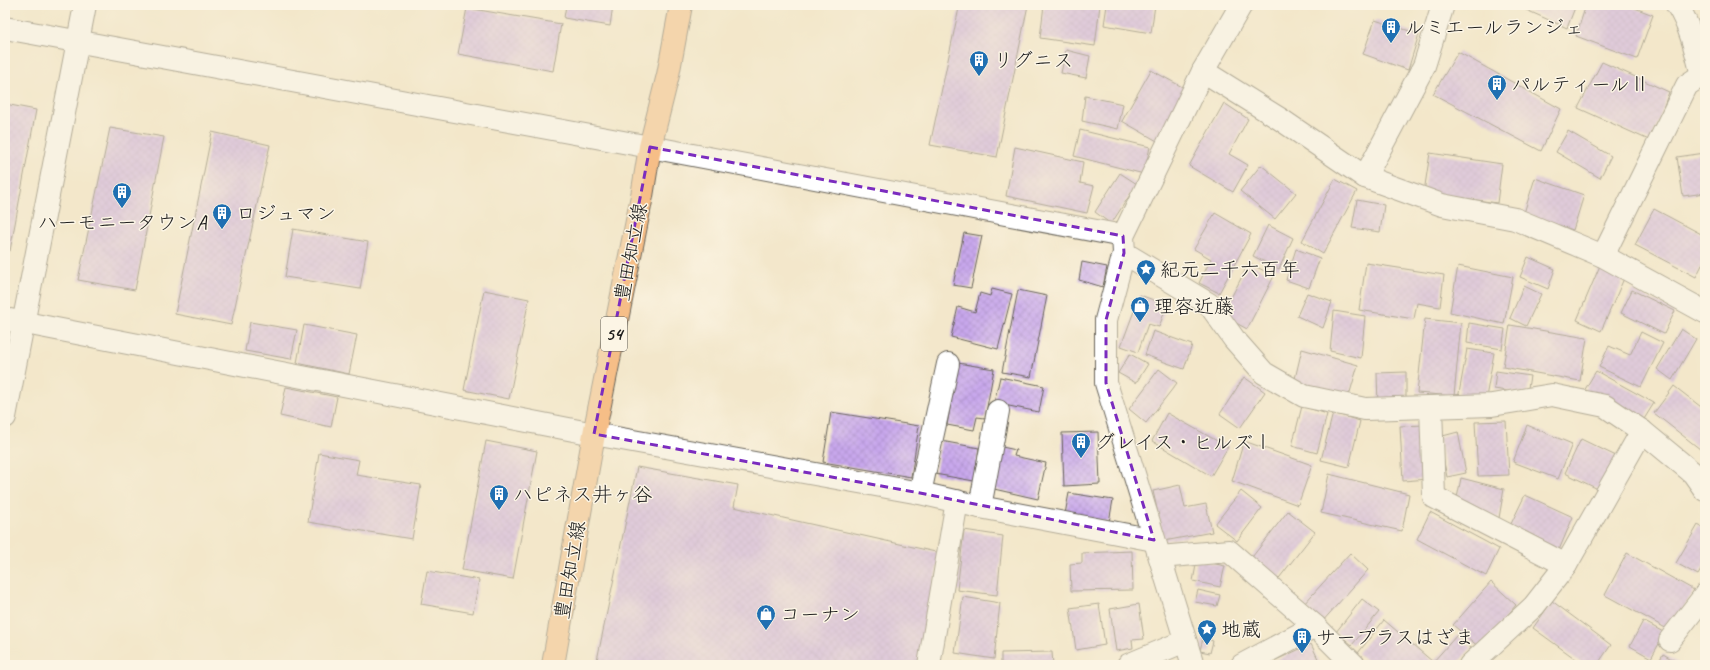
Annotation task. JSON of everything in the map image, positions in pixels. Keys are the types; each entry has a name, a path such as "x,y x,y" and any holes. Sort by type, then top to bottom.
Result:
{"main road":[{"name":"豊田知立線","path":"553,665 594,434 642,196 650,147 668,74 681,5"}],"street":[{"path":"5,417 14,321 78,42 85,5"},
{"path":"1193,665 1106,383 1106,320 1124,245 1203,71 1241,5"},
{"path":"1365,177 1424,66 1443,5"},
{"path":"1603,256 1687,85 1704,76 1681,11 1677,5"},
{"path":"5,28 650,147 1124,245 1209,304 1234,339 1264,373 1304,396 1366,409 1492,405 1552,395 1605,406 1642,431 1693,473 1705,490"},
{"path":"1203,71 1365,177 1442,205 1516,219 1603,256 1705,312"},
{"path":"14,321 594,434 920,493 1157,548 1229,551 1315,626 1354,665"},
{"path":"920,493 948,364"},
{"path":"1431,407 1434,497 1566,565"},
{"path":"980,507 998,411"},
{"path":"1475,663 1534,606 1566,565 1642,431"},
{"path":"929,665 957,501"},
{"path":"1670,640 1705,595"},
{"path":"1242,665 1315,626"},
{"path":"1128,665 1185,641"}],"highlighted area":[{"path":"650,147 1123,236 1124,253 1106,320 1106,383 1154,540 920,493 594,434"}],"building":[{"path":"566,5 613,5 610,26 564,18"},
{"name":"リグニス","path":"947,5 1028,5 997,157 930,145 959,8"},
{"path":"1044,5 1100,5 1095,46 1040,38"},
{"path":"1107,5 1155,5 1151,33 1104,25"},
{"path":"1515,5 1576,5 1567,28"},
{"path":"1586,5 1627,5 1653,15 1637,59 1576,36"},
{"path":"467,8 561,24 553,71 458,54"},
{"name":"ルミエールランジェ","path":"1375,20 1419,34 1408,70 1363,54"},
{"path":"1066,50 1090,56 1086,78 1061,73"},
{"name":"パルティールⅡ","path":"1458,52 1561,109 1541,151 1433,94"},
{"path":"1602,62 1669,92 1651,141 1578,108"},
{"path":"1151,70 1186,89 1159,142 1122,121"},
{"path":"1085,96 1123,104 1118,129 1082,121"},
{"path":"1224,103 1248,119 1229,154 1248,165 1233,192 1189,166"},
{"path":"5,104 36,110 10,251 5,250"},
{"name":"ハーモニータウンA","path":"110,128 164,137 135,290 78,280"},
{"path":"1080,130 1150,147 1144,174 1074,156"},
{"path":"1568,131 1611,156 1600,178 1556,152"},
{"name":"ロジュマン","path":"212,132 270,145 231,325 175,314"},
{"path":"1015,147 1083,162 1080,183 1094,186 1087,213 1006,196"},
{"path":"1430,153 1502,164 1497,203 1424,192"},
{"path":"1705,153 1705,193 1683,196 1677,157"},
{"path":"1261,165 1296,193 1275,219 1240,191"},
{"path":"1120,173 1137,184 1111,224 1095,212"},
{"path":"1535,178 1584,195 1573,230 1524,213"},
{"path":"1335,179 1357,191 1323,254 1302,241"},
{"path":"1357,200 1384,205 1380,232 1352,228"},
{"path":"1654,209 1705,236 1705,259 1696,277 1635,245"},
{"path":"1215,213 1251,234 1219,293 1199,283 1211,259 1194,249"},
{"path":"1268,225 1293,238 1279,269 1253,256"},
{"path":"293,229 368,242 360,289 285,277"},
{"path":"964,233 982,236 971,288 953,285"},
{"path":"1296,249 1320,258 1309,288 1286,280"},
{"path":"1604,256 1629,267 1601,331 1577,320"},
{"path":"1528,257 1555,269 1548,289 1520,277"},
{"path":"1082,262 1107,267 1103,287 1079,280"},
{"path":"1249,263 1274,276 1247,329 1222,315"},
{"path":"1366,263 1444,275 1440,307 1417,303 1414,319 1359,310"},
{"path":"1458,266 1513,277 1504,324 1450,312"},
{"path":"1524,286 1541,294 1526,326 1510,318"},
{"path":"992,289 1012,294 998,349 951,337 958,307 975,312 980,293 990,296"},
{"path":"484,290 529,299 509,399 464,390"},
{"path":"1018,290 1047,296 1031,377 1002,372"},
{"path":"1632,290 1675,311 1664,334 1621,313"},
{"path":"1307,293 1332,302 1323,328 1297,316"},
{"path":"1140,295 1167,305 1159,327 1148,324 1138,352 1121,346"},
{"path":"1334,311 1365,316 1361,358 1330,351"},
{"path":"1425,319 1461,323 1454,396 1417,393"},
{"path":"250,322 297,330 291,359 245,351"},
{"path":"1469,323 1505,329 1502,349 1467,343"},
{"path":"304,325 357,335 349,374 297,363"},
{"path":"1510,325 1587,338 1580,381 1503,367"},
{"path":"1681,329 1696,339 1672,380 1657,369"},
{"path":"1153,331 1192,345 1184,369 1145,355"},
{"path":"1641,332 1663,343 1641,387 1599,367 1609,346 1630,355"},
{"path":"1302,349 1358,365 1348,399 1294,383"},
{"path":"1467,349 1494,353 1485,403 1458,399"},
{"path":"1130,354 1148,364 1136,383 1118,373"},
{"path":"958,363 994,369 985,418 977,417 974,430 947,425"},
{"path":"1159,369 1177,383 1146,423 1129,409"},
{"path":"1496,371 1530,376 1527,394 1494,389"},
{"path":"1596,371 1654,403 1641,424 1584,391"},
{"path":"1406,372 1406,407 1378,407 1377,373"},
{"path":"1000,377 1044,386 1039,412 994,403"},
{"path":"1244,377 1265,392 1240,428 1220,414"},
{"path":"1674,386 1705,410 1705,453 1654,413"},
{"path":"286,387 337,397 331,427 280,416"},
{"path":"1302,406 1327,414 1317,453 1292,446"},
{"path":"831,412 919,426 911,477 823,462"},
{"path":"1167,413 1228,447 1211,476 1152,441"},
{"path":"1333,413 1360,421 1349,467 1321,460"},
{"path":"1506,421 1509,475 1478,476 1475,422"},
{"path":"1425,425 1428,479 1403,481 1400,426"},
{"path":"1527,425 1572,444 1558,479 1513,462"},
{"name":"グレイス・ヒルズⅠ","path":"1098,432 1100,484 1064,486 1062,433"},
{"path":"1458,432 1466,473 1447,477 1439,437"},
{"path":"1581,439 1618,457 1602,491 1565,473"},
{"name":"ハピネス井ヶ谷","path":"486,441 537,451 513,579 462,570"},
{"path":"941,441 979,448 974,481 935,474"},
{"path":"1244,441 1312,465 1298,505 1232,481"},
{"path":"1002,447 1016,450 1014,456 1046,463 1038,499 994,489"},
{"path":"319,453 359,460 356,475 421,485 412,539 308,522"},
{"path":"637,467 738,485 734,507 940,553 918,665 596,665"},
{"path":"1329,474 1409,494 1402,531 1321,513"},
{"path":"1461,478 1504,489 1499,518 1455,508"},
{"path":"1180,485 1185,508 1206,504 1212,532 1164,541 1153,491"},
{"path":"1241,491 1262,508 1237,541 1215,524"},
{"path":"1069,493 1113,500 1109,522 1065,514"},
{"path":"1525,495 1573,517 1559,550 1509,528"},
{"path":"1288,511 1315,532 1276,582 1249,561"},
{"path":"1430,512 1499,549 1486,576 1417,539"},
{"path":"1698,525 1705,529 1705,563 1698,575 1676,563"},
{"path":"964,530 1003,536 997,595 957,590"},
{"path":"1132,551 1133,590 1071,591 1070,564 1082,563 1082,553"},
{"path":"1350,553 1368,570 1321,623 1303,605"},
{"path":"1627,553 1694,590 1671,631 1605,595"},
{"path":"1197,560 1225,566 1220,587 1193,581"},
{"path":"427,571 479,580 473,613 421,604"},
{"path":"1491,582 1516,605 1480,648 1453,625"},
{"path":"1198,590 1220,595 1217,606 1195,602"},
{"path":"963,597 1000,603 994,659 955,653"},
{"path":"1362,599 1379,612 1352,645 1336,632"},
{"path":"1552,601 1611,645 1597,665 1584,665 1533,628"},
{"path":"1099,604 1105,645 1076,650 1070,608"},
{"path":"1139,604 1144,639 1132,640 1133,648 1116,651 1110,609"},
{"path":"1384,620 1433,662 1457,635 1471,648 1456,665 1371,665 1358,653"},
{"path":"1643,621 1665,633 1651,658 1630,646"},
{"path":"1203,638 1213,641 1210,653 1200,651"},
{"name":"サープラスはざま","path":"1311,644 1321,665 1265,665"},
{"path":"1052,652 1053,665 1001,665 1001,653"},
{"path":"1663,654 1682,665 1657,665"},
{"path":"961,662 974,664 974,665 961,665"}],"place":[{"name":"ルミエールランジェ","path":"1391,44"},
{"name":"リグニス","path":"979,77"},
{"name":"パルティールⅡ","path":"1497,101"},
{"name":"ハーモニータウンA","path":"122,209"},
{"name":"ロジュマン","path":"222,230"},
{"name":"紀元二千六百年","path":"1146,286"},
{"name":"理容近藤","path":"1140,323"},
{"name":"グレイス・ヒルズⅠ","path":"1081,459"},
{"name":"ハピネス井ヶ谷","path":"499,511"},
{"name":"コーナン","path":"766,631"},
{"name":"地蔵","path":"1207,646"},
{"name":"サープラスはざま","path":"1302,654"}]}
